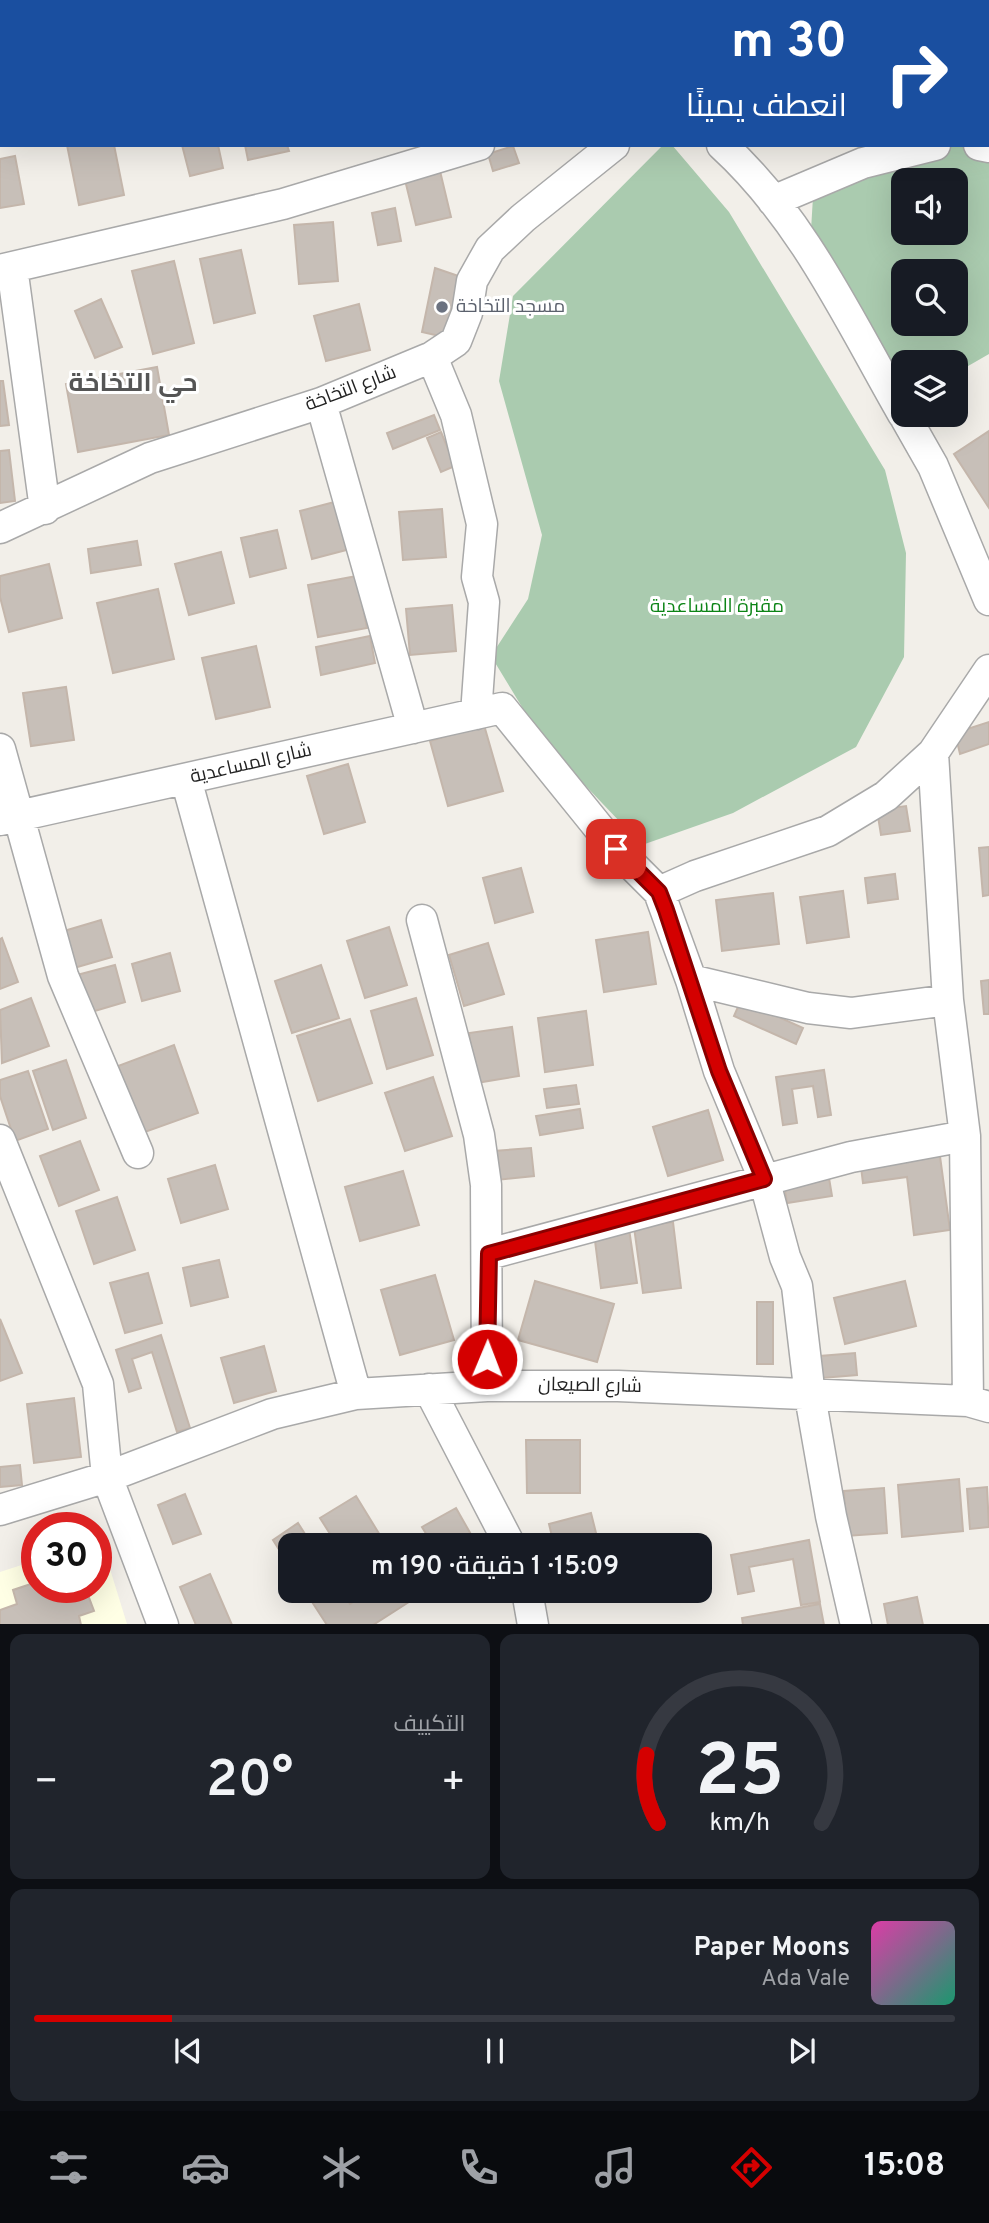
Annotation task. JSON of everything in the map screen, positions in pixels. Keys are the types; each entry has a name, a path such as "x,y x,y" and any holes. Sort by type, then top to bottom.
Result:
{"street":[{"path":"44,509 6,269 283,204 472,147"},
{"name":"شارع التخاخة","path":"0,528 150,458 321,403 432,357 456,341 467,313 472,281 490,249 523,218 612,147"},
{"path":"724,147 752,173 810,250 891,393"},
{"path":"773,201 863,163 927,147"},
{"path":"432,357 456,415 482,524 477,577 484,603 489,711 659,892 691,980 719,1071 764,1179 785,1257 797,1286 810,1396 831,1516 856,1624"},
{"path":"321,403 412,728"},
{"path":"910,427 933,466 989,600"},
{"path":"659,892 695,876 828,831 886,796 933,753 989,670"},
{"name":"شارع المساعدية","path":"9,818 489,711"},
{"path":"0,749 9,818 63,976 138,1153"},
{"path":"933,753 948,1000 965,1136 978,1404"},
{"path":"186,779 356,1394"},
{"path":"422,920 479,1135 486,1185 489,1254 486,1385"},
{"path":"691,980 808,1008 852,1013 948,1000"},
{"path":"489,1254 851,1157 965,1136"},
{"path":"0,1140 99,1384 107,1477 163,1624"},
{"name":"شارع الصيعان","path":"0,1510 107,1477 272,1414 356,1394 486,1385 618,1386 978,1404"},
{"path":"429,1389 504,1533"},
{"path":"529,1603 533,1624"}],"shaded area":[{"path":"21,1565 21,1603 112,1603 112,1576 127,1624 0,1624 0,1572"}],"green space":[{"name":"مقبرة المساعدية","path":"661,147 674,147 729,212 885,470 906,553 904,657 856,747 733,813 642,845 542,740 491,656 528,599 542,535 499,381 513,296"},
{"path":"880,147 989,149 989,354 968,366 968,350 891,350 891,384 880,385 809,263 813,197"}],"building":[{"path":"67,147 114,147 124,195 79,205"},
{"path":"183,147 218,147 223,168 190,176"},
{"path":"245,147 288,147 289,151 248,160"},
{"path":"513,147 519,163 493,171 488,154"},
{"path":"15,156 24,204 0,208 0,159"},
{"path":"440,171 451,217 416,225 405,180"},
{"path":"395,208 401,241 378,245 372,213"},
{"path":"333,222 338,281 299,284 294,225"},
{"path":"241,250 255,313 214,323 200,259"},
{"path":"174,261 194,343 153,354 132,271"},
{"path":"435,268 467,279 453,339 422,332"},
{"path":"101,299 122,347 95,358 75,311"},
{"path":"359,304 370,350 326,361 314,316"},
{"path":"157,367 169,435 78,452 66,384"},
{"path":"0,381 3,381 9,425 0,426"},
{"path":"434,415 440,430 393,449 387,433"},
{"path":"989,431 989,508 954,454"},
{"path":"441,432 455,466 441,472 427,438"},
{"path":"9,450 15,501 0,503 0,451"},
{"path":"342,500 354,548 312,559 300,511"},
{"path":"442,509 446,557 403,560 399,512"},
{"path":"277,530 286,568 250,577 241,538"},
{"path":"137,541 141,565 91,573 88,549"},
{"path":"221,552 234,603 189,615 175,564"},
{"path":"49,564 62,618 9,632 0,597 0,576"},
{"path":"357,576 367,628 318,637 308,585"},
{"path":"158,589 174,659 113,673 97,603"},
{"path":"452,605 456,651 410,655 406,609"},
{"path":"370,636 375,663 321,675 316,647"},
{"path":"256,646 270,707 216,719 202,658"},
{"path":"66,687 74,740 31,746 23,693"},
{"path":"989,722 989,744 960,754 955,733"},
{"path":"484,725 503,791 448,806 430,741"},
{"path":"348,764 365,822 324,834 307,776"},
{"path":"906,806 910,831 881,835 877,810"},
{"path":"989,847 989,895 983,896 979,848"},
{"path":"521,868 533,912 495,923 483,878"},
{"path":"895,874 898,899 868,903 865,878"},
{"path":"843,891 849,937 807,943 800,897"},
{"path":"773,893 779,944 722,951 716,900"},
{"path":"101,920 112,957 74,968 64,931"},
{"path":"389,927 407,985 365,998 347,941"},
{"path":"648,932 656,984 604,992 596,940"},
{"path":"2,938 18,982 0,989 0,939"},
{"path":"488,943 504,994 464,1006 449,955"},
{"path":"170,953 180,991 142,1001 132,964"},
{"path":"115,965 125,1002 88,1013 77,975"},
{"path":"321,965 339,1018 292,1033 275,981"},
{"path":"989,980 989,1014 984,1014 981,981"},
{"path":"31,998 49,1046 2,1063 0,1010"},
{"path":"416,998 433,1055 387,1069 371,1011"},
{"path":"741,1000 803,1028 796,1044 734,1016"},
{"path":"586,1011 593,1065 545,1072 538,1018"},
{"path":"350,1019 372,1083 318,1101 297,1036"},
{"path":"512,1027 519,1076 476,1083 469,1033"},
{"path":"174,1045 198,1113 142,1133 118,1066"},
{"path":"66,1060 86,1118 53,1130 33,1071"},
{"path":"824,1070 831,1115 818,1117 813,1086 792,1089 797,1123 783,1125 776,1077"},
{"path":"28,1071 48,1129 15,1141 0,1096 0,1080"},
{"path":"433,1077 452,1136 405,1151 385,1093"},
{"path":"576,1085 579,1104 547,1108 544,1089"},
{"path":"580,1109 583,1128 540,1135 536,1116"},
{"path":"708,1110 723,1160 668,1176 653,1127"},
{"path":"80,1141 99,1190 59,1206 40,1156"},
{"path":"531,1148 534,1176 497,1180 494,1151"},
{"path":"939,1149 950,1230 914,1235 907,1177 863,1183 860,1159"},
{"path":"215,1165 228,1209 181,1223 168,1179"},
{"path":"403,1171 419,1225 360,1241 345,1187"},
{"path":"828,1172 832,1196 787,1203 783,1179"},
{"path":"117,1197 135,1250 94,1264 76,1211"},
{"path":"673,1222 681,1288 643,1293 634,1227"},
{"path":"629,1229 637,1283 601,1288 594,1233"},
{"path":"219,1260 228,1297 191,1306 183,1268"},
{"path":"148,1273 162,1323 125,1333 110,1283"},
{"path":"435,1275 454,1340 400,1355 381,1290"},
{"path":"535,1281 614,1304 597,1362 518,1340"},
{"path":"905,1281 916,1326 845,1344 834,1298"},
{"path":"757,1302 773,1302 773,1364 757,1364"},
{"path":"0,1319 22,1373 0,1381"},
{"path":"161,1335 190,1428 177,1432 152,1352 132,1359 141,1388 129,1392 116,1350"},
{"path":"264,1346 276,1391 234,1403 221,1358"},
{"path":"855,1353 857,1375 822,1378 820,1356"},
{"path":"74,1398 81,1457 34,1463 27,1404"},
{"path":"526,1440 580,1440 580,1493 527,1493"},
{"path":"20,1465 22,1485 0,1487 0,1467"},
{"path":"959,1479 963,1531 902,1537 898,1485"},
{"path":"987,1487 989,1527 970,1529 967,1489"},
{"path":"884,1488 887,1533 846,1536 844,1491"},
{"path":"185,1494 201,1534 173,1544 158,1505"},
{"path":"356,1496 379,1533 329,1533 320,1518"},
{"path":"456,1508 470,1533 426,1533 422,1527"},
{"path":"591,1513 596,1533 551,1533 549,1524"},
{"path":"298,1523 304,1533 283,1533"},
{"path":"809,1540 820,1602 801,1605 793,1559 749,1567 754,1591 738,1594 731,1555"},
{"path":"210,1574 232,1624 196,1624 180,1587"},
{"path":"21,1587 21,1603 91,1603 94,1611 79,1616 81,1624 0,1624 0,1610 17,1604 13,1590"},
{"path":"917,1597 923,1624 888,1624 884,1604"},
{"path":"313,1603 407,1603 375,1624 326,1624"},
{"path":"820,1604 824,1624 743,1624 742,1618"}],"place":[{"name":"مسجد التخاخة","path":"442,307"}],"district":[{"name":"حي التخاخة","path":"133,384"}],"route":[{"path":"487,1359 489,1254 764,1179 719,1071 706,1023 659,892 616,849"}]}
